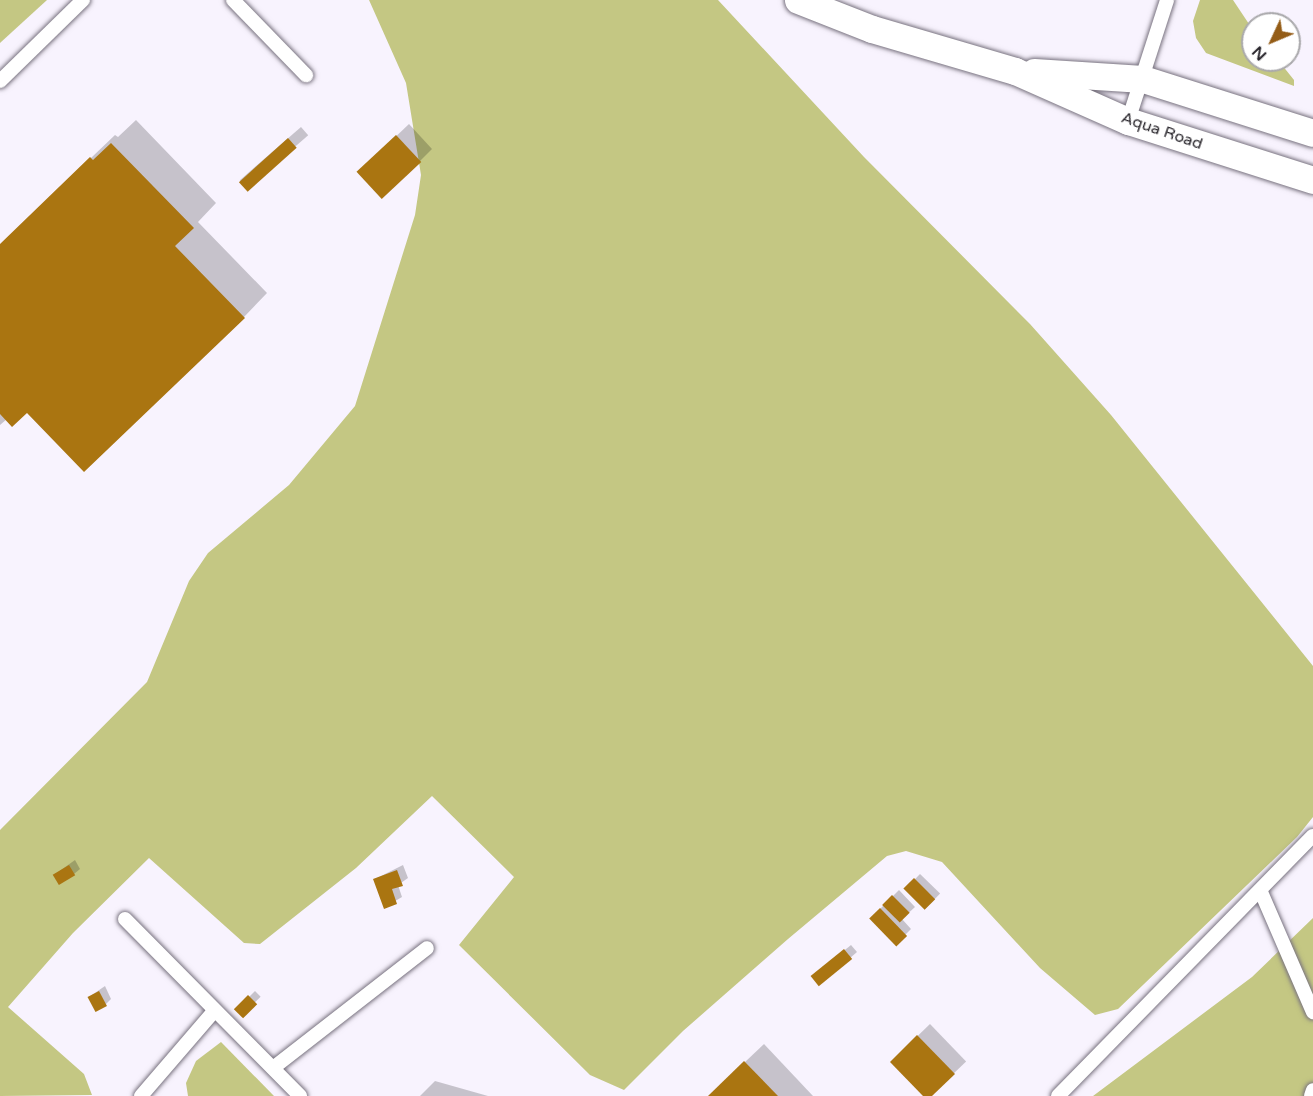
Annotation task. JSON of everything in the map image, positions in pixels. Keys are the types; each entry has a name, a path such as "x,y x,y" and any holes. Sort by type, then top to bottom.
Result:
{"street":[{"name":"Aqua Road","path":"798,0 872,29 1015,71 1128,121 1313,180"},
{"name":"Aqua Road","path":"1015,71 1143,79 1313,133"}],"lane":[{"path":"0,81 83,0"},
{"path":"233,0 306,75"},
{"path":"1128,121 1167,0"},
{"path":"1058,1096 1261,892 1313,836"},
{"path":"1261,892 1313,1012"},
{"path":"125,919 300,1096"},
{"path":"273,1068 427,948"},
{"path":"141,1096 215,1010"},
{"path":"1311,1096 1313,1090"}],"green space":[{"path":"0,0 47,0 0,43"},
{"path":"369,0 718,0 864,157 1030,324 1111,415 1313,666 1313,817 1297,837 1118,1009 1095,1015 1040,968 942,862 906,851 887,856 788,939 683,1031 624,1090 590,1075 459,945 514,877 432,796 356,868 260,944 244,943 149,858 73,933 8,1007 84,1074 92,1095 0,1096 0,830 147,682 189,581 208,553 289,485 355,406 415,215 421,175 406,83"},
{"path":"1200,0 1233,0 1241,12 1241,66 1206,53 1196,38 1193,21"},
{"path":"1257,72 1288,72 1294,80 1294,86"},
{"path":"1313,918 1313,1096 1093,1096 1252,977"},
{"path":"221,1042 274,1096 188,1096 186,1083 196,1061"}],"building":[{"path":"396,135 421,162 382,199 357,172"},
{"path":"288,138 297,148 248,192 239,182"},
{"path":"111,143 194,228 175,246 245,318 84,472 27,413 12,427 0,414 0,244 90,157 93,160"},
{"path":"69,865 75,875 59,885 53,875"},
{"path":"397,870 403,886 392,889 397,904 384,909 373,879"},
{"path":"914,878 935,899 925,910 903,889"},
{"path":"892,895 910,913 900,923 882,905"},
{"path":"880,908 907,936 896,946 869,918"},
{"path":"844,949 852,959 819,986 811,976"},
{"path":"99,991 107,1006 96,1012 88,997"},
{"path":"248,995 257,1004 243,1018 234,1009"},
{"path":"917,1035 955,1074 932,1096 923,1096 890,1062"},
{"path":"744,1061 778,1096 708,1096"}]}
